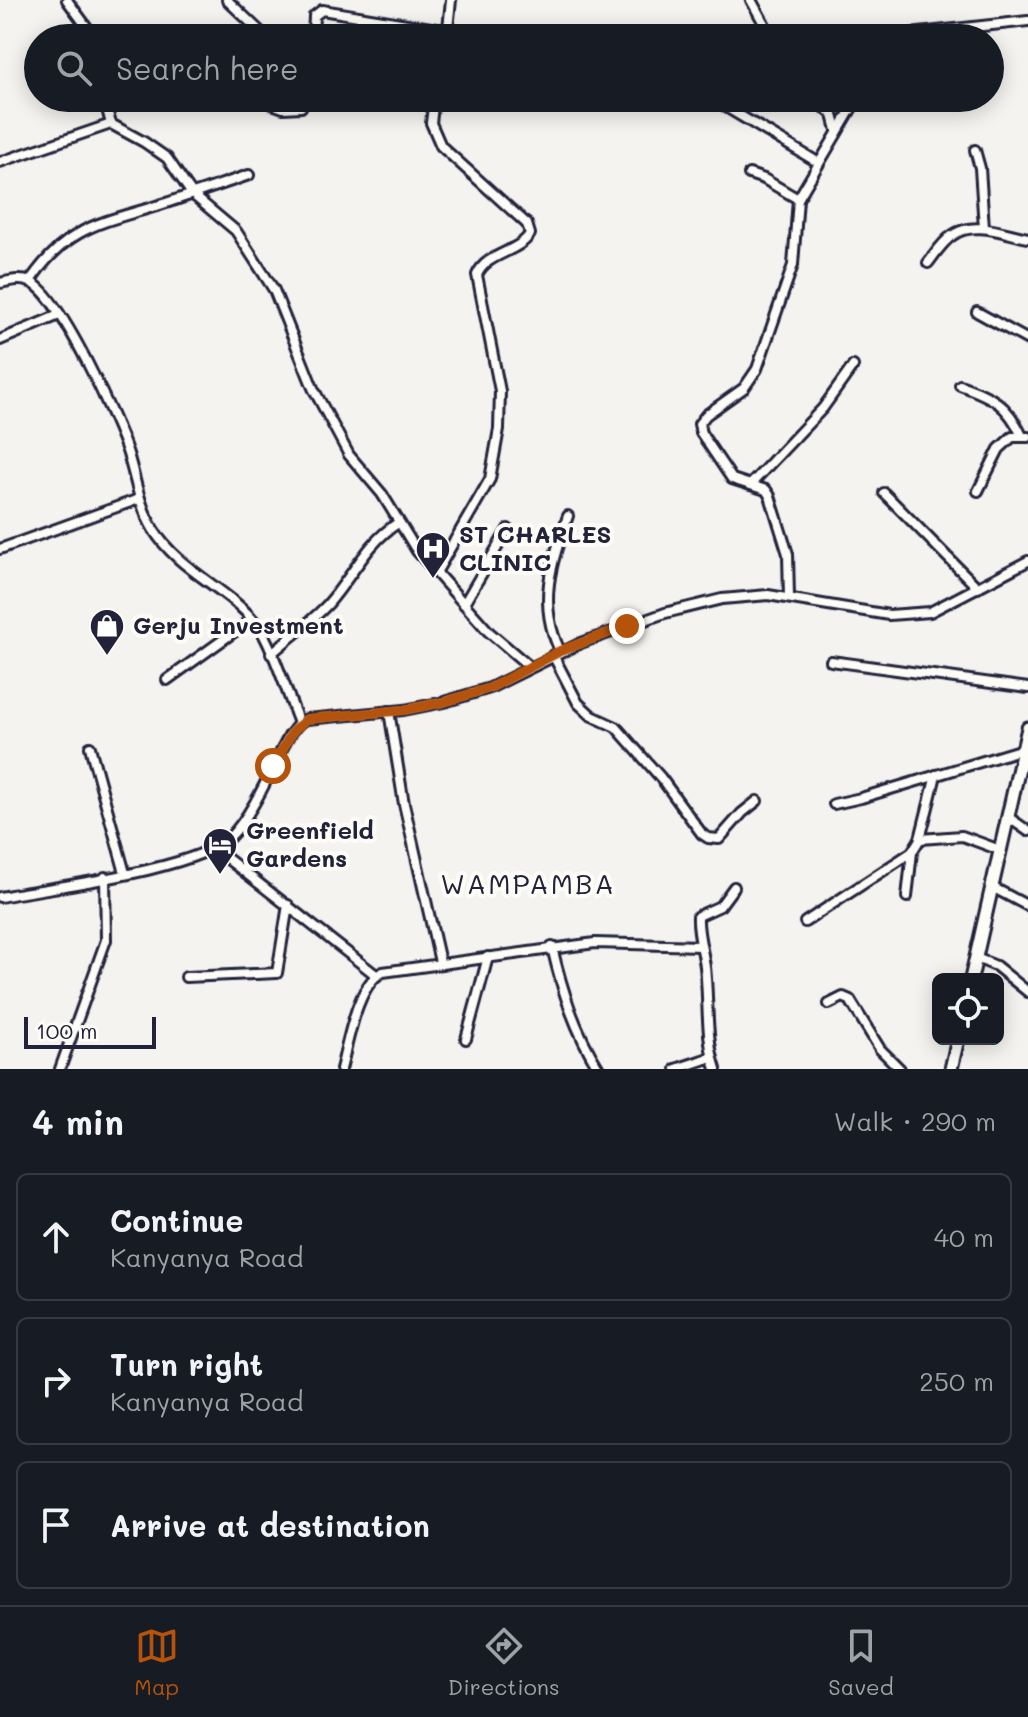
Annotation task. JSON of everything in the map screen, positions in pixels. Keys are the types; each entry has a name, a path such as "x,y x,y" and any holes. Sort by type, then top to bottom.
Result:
{"street":[{"path":"67,0 85,24"},
{"path":"227,0 252,24"},
{"path":"449,24 451,0"},
{"path":"751,0 764,24"},
{"path":"314,24 314,16 322,10 396,24"},
{"path":"1001,24 1028,21"},
{"path":"108,112 111,124 167,158 192,194 236,231 274,290 313,388 349,455 382,494 417,551 501,643 530,667"},
{"path":"432,112 431,123 441,146 527,224 530,234 524,241 481,267 477,275 500,391 499,429 490,479 437,571"},
{"path":"734,112 819,163"},
{"path":"830,112 837,130"},
{"path":"789,597 788,554 766,490 732,479 701,433 699,424 706,415 744,388 757,369 793,265 798,199 849,112"},
{"path":"0,162 111,124"},
{"path":"975,150 980,168 984,228"},
{"path":"749,174 798,199"},
{"path":"30,281 51,253 69,239 112,218 249,175"},
{"path":"928,263 951,236 968,229 984,228 1028,238"},
{"path":"0,283 30,281 38,286 59,315 89,364 116,425 128,453 139,499 152,527 166,546 262,631 299,723"},
{"path":"977,312 1028,340"},
{"path":"0,340 59,315"},
{"path":"751,484 823,408 853,366"},
{"path":"960,385 992,397 1003,405 1025,436"},
{"path":"978,491 999,449 1012,437 1025,436"},
{"path":"884,493 978,588"},
{"path":"0,549 139,499"},
{"path":"568,516 554,553 548,588 549,622 557,653 578,703 592,716 616,727 708,838 719,839 757,801"},
{"path":"271,654 323,609 378,537 398,523"},
{"path":"464,604 508,529"},
{"path":"0,897 195,858 215,849 235,831 299,723 317,717 424,707 470,694 490,688 557,653 652,617 702,602 745,596 789,597 889,615 917,615 945,606 1028,561"},
{"path":"167,680 252,619"},
{"path":"831,661 1028,688"},
{"path":"389,711 404,804 440,962"},
{"path":"972,973 1028,728"},
{"path":"90,747 125,873"},
{"path":"834,804 1023,749"},
{"path":"805,922 912,852 920,839 936,775"},
{"path":"1008,817 1028,831"},
{"path":"920,839 962,836 1000,850"},
{"path":"215,849 376,975"},
{"path":"907,897 912,852"},
{"path":"60,1069 106,940 105,877"},
{"path":"716,1069 712,1057 698,916 720,906 734,887"},
{"path":"992,887 1028,906"},
{"path":"186,977 277,973 288,905"},
{"path":"341,1069 356,1012 366,988 376,975 440,962 595,943 701,946"},
{"path":"552,947 571,1013 586,1049 599,1069"},
{"path":"466,1039 488,957"},
{"path":"976,958 996,966 1028,992"},
{"path":"829,1004 843,997 850,1000 880,1049 900,1069"},
{"path":"951,1069 957,1045"},
{"path":"676,1069 712,1057"}],"place":[{"name":"ST CHARLES CLINIC","path":"433,580"},
{"name":"Gerju Investment","path":"107,657"},
{"name":"Greenfield Gardens","path":"220,876"}],"district":[{"name":"WAMPAMBA","path":"528,884"}],"route":[{"path":"273,766 289,736 299,723 307,719 404,710 444,702 490,688 560,651 627,626"}]}
